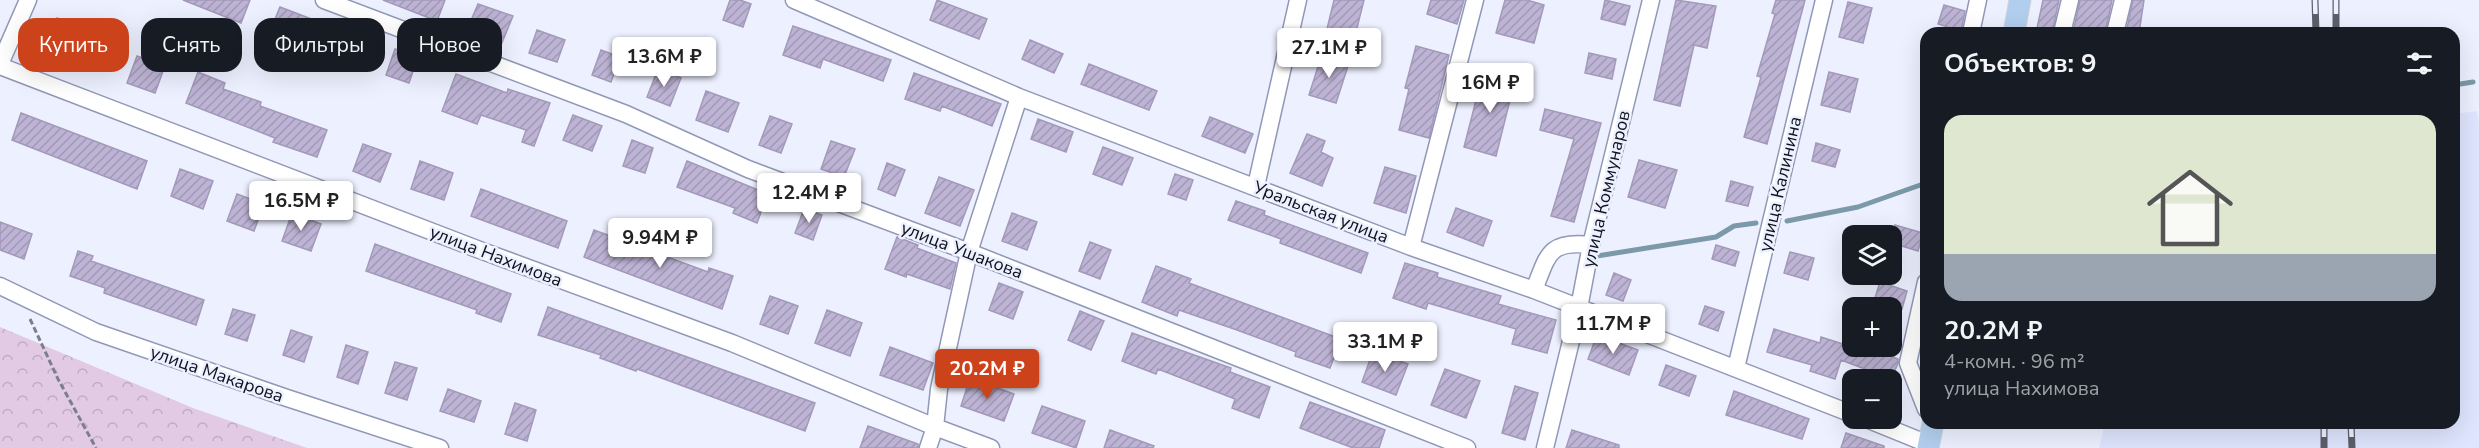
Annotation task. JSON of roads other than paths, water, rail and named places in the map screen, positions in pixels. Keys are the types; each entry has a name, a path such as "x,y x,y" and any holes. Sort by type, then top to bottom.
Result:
{"main road":[{"path":"2015,27 2020,0"}],"street":[{"path":"0,65 28,0"},
{"name":"улица Ушакова","path":"324,0 626,114 748,169 969,252 1467,448"},
{"name":"Уральская улица","path":"794,0 1019,97 1411,247 1534,290 1842,410"},
{"path":"1256,186 1298,0"},
{"path":"1411,247 1475,0"},
{"name":"улица Коммунаров","path":"1545,448 1579,308 1591,245 1651,0"},
{"name":"улица Калинина","path":"1736,368 1824,0"},
{"path":"1972,27 1978,0"},
{"path":"2063,27 2070,0"},
{"path":"2117,27 2124,0"},
{"name":"улица Нахимова","path":"0,65 485,252 732,343 991,448"},
{"path":"928,448 935,427 939,389 969,252 1019,97"},
{"path":"1534,290 1549,254 1568,242 1591,245"},
{"name":"улица Макарова","path":"0,286 96,332 440,448"},
{"path":"1920,309 1908,363 1920,399"},
{"path":"1902,424 1920,427"}],"waterway":[{"path":"2460,84 2473,82"},
{"path":"1787,221 1858,207 1920,185"},
{"path":"1597,256 1716,237 1734,226 1756,223"}],"railway":[{"path":"2315,0 2316,27"},
{"path":"2336,0 2336,27"},
{"path":"2324,429 2324,448"},
{"path":"2351,429 2352,448"}]}
